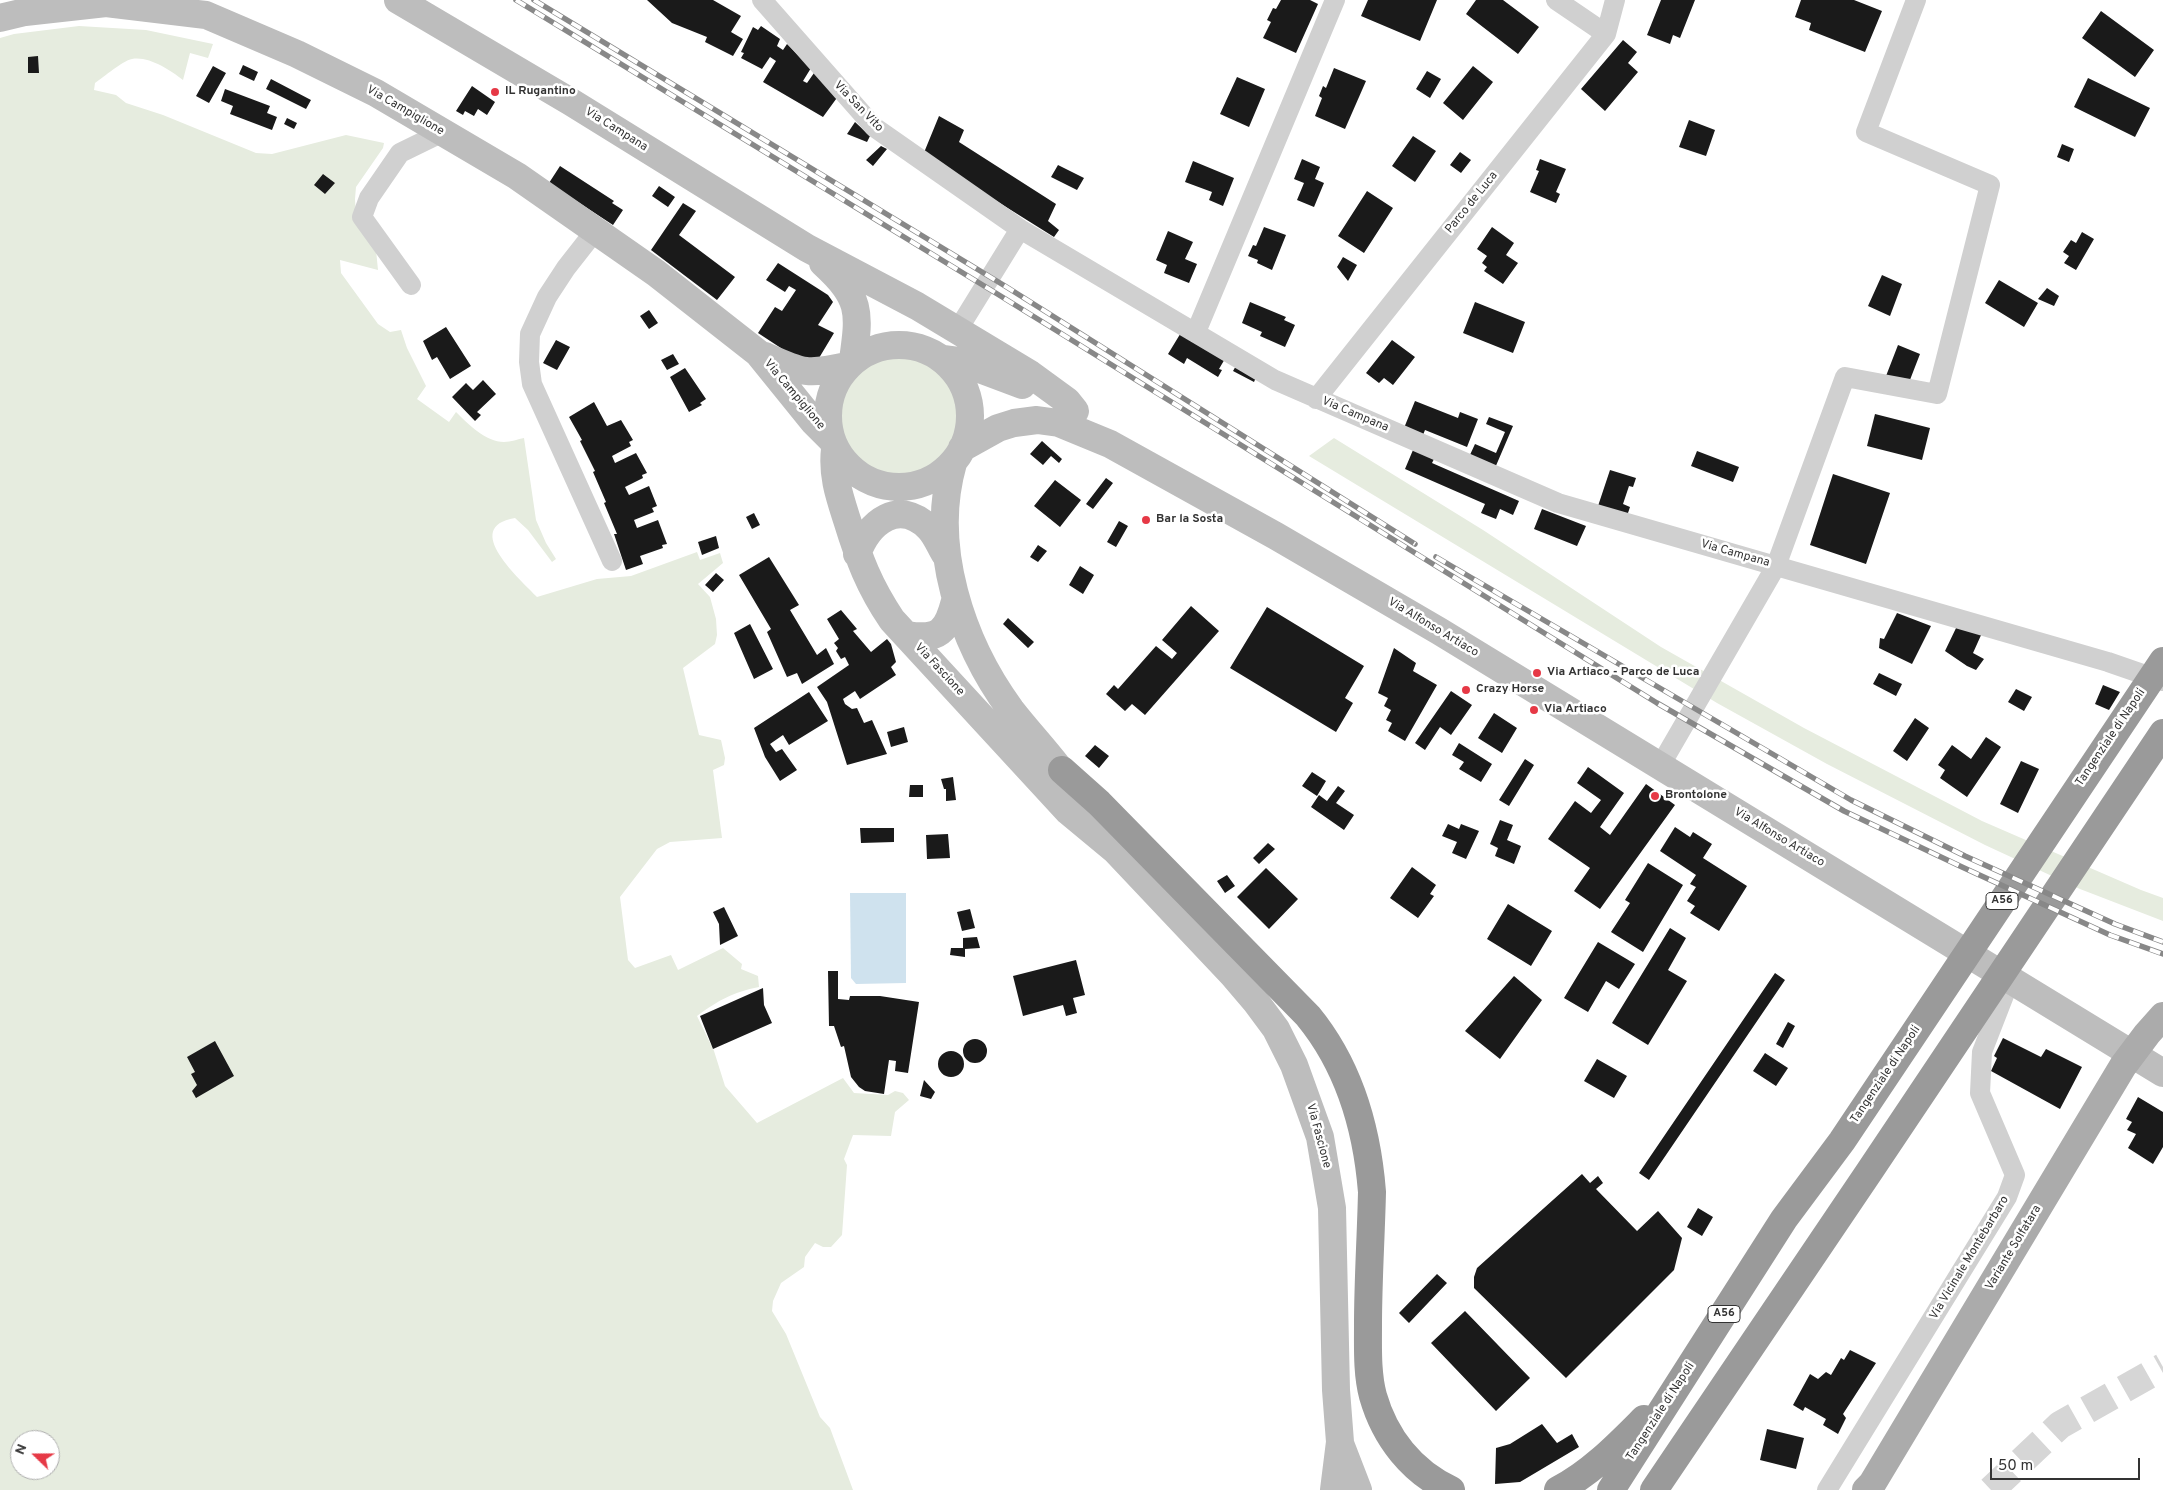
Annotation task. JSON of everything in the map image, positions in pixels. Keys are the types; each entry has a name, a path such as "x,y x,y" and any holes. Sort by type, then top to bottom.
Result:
{"highway":[{"name":"Tangenziale di Napoli","path":"1610,1490 1678,1387 1784,1219 1842,1141 2163,661"},
{"path":"1654,1490 1870,1172 2163,732"},
{"path":"1062,770 1117,820 1239,948 1308,1016 1327,1042 1339,1063 1361,1121 1370,1170 1372,1192 1368,1336 1369,1373 1373,1396 1391,1437 1404,1456 1419,1471 1451,1490"},
{"path":"1558,1490 1570,1484 1602,1460 1678,1387"}],"main road":[{"name":"Via Campana","path":"398,0 579,107 807,248 890,291 957,331 1052,390 1068,401 1075,412"},
{"name":"Via Campiglione","path":"0,18 25,12 106,3 206,15 297,54 359,84 517,176 656,273 758,352 797,370 806,372 850,363"},
{"name":"Via Campana","path":"807,248 837,277 852,295 857,308 858,324 850,363"},
{"path":"890,291 939,357 954,370 963,384 970,416 968,433 958,456"},
{"path":"902,344 920,347 939,357 1006,378 1075,412 1134,457 1086,433 1059,423 1037,420 1014,423 998,428 958,456 940,474 924,483 907,487 890,487 873,483 858,475 845,463 833,443 827,407 834,385 850,363 868,351 885,345 902,344"},
{"name":"Via Campiglione","path":"758,352 833,443"},
{"name":"Via Fascione","path":"833,443 835,481 858,554 876,596 892,620 1068,811 1115,850 1256,1002 1276,1029 1285,1047 1310,1106 1320,1137 1332,1208 1336,1390 1340,1442 1334,1490"},
{"name":"Via Fascione","path":"958,456 946,485 945,502 946,555 955,601 996,688 1011,710 1062,770 1115,850"},
{"name":"Via Alfonso Artiaco","path":"1134,457 1439,631 2163,1073"},
{"path":"858,554 862,540 870,528 881,520 894,515 908,515 930,528 946,555"},
{"path":"907,636 929,637 938,634 949,621 955,601"},
{"name":"Variante Solfatara","path":"1870,1488 2123,1066 2163,1016"},
{"path":"1340,1442 1358,1490"}],"street":[{"name":"Via San Vito","path":"762,0 874,127 1020,229 1196,332"},
{"path":"1196,332 1336,0"},
{"path":"1556,0 1606,34"},
{"name":"Parco de Luca","path":"1316,398 1606,34 1615,0"},
{"path":"1660,766 1776,566 1845,377 1937,394 1990,185 1866,132 1916,0"},
{"path":"411,285 362,217 368,198 400,153 443,132"},
{"path":"957,331 1020,229"},
{"path":"595,231 566,268 547,297 530,334 529,362 532,384 612,561"},
{"name":"Via Campana","path":"1196,332 1275,380 1558,503 2108,662 2163,681"},
{"name":"Via Vicinale Montebarbaro","path":"1827,1490 2007,1197 2015,1174 1980,1094 1982,1052 2010,980"}],"shaded area":[{"path":"79,26 146,30 213,44 208,58 190,53 183,80 166,68 152,62 132,59 118,66 95,83 94,90 116,95 126,103 163,115 256,153 272,154 346,135 384,143 383,148 356,187 355,199 356,220 376,250 378,270 340,260 341,273 378,324 390,332 401,330 407,348 426,386 417,399 449,422 456,412 478,432 491,439 509,442 524,438 536,520 546,543 556,559 552,562 528,530 515,518 499,523 493,532 494,542 499,554 519,579 537,597 597,579 631,576 697,552 700,560 720,553 723,563 698,584 710,597 716,619 717,635 715,644 683,668 699,735 721,740 725,758 724,765 713,770 722,838 670,842 657,849 620,897 628,960 635,968 671,955 678,970 723,948 742,964 741,969 758,976 759,987 726,997 697,1016 714,1051 725,1086 757,1123 843,1078 854,1093 888,1095 895,1091 903,1093 909,1100 895,1112 891,1136 853,1135 844,1159 847,1165 842,1235 831,1247 823,1247 815,1243 805,1257 804,1267 781,1283 773,1301 772,1311 786,1334 820,1417 830,1428 853,1490 0,1490 0,38 14,34"},
{"path":"898,357 921,361 941,374 954,394 958,417 954,440 941,460 921,473 898,477 875,473 855,460 842,440 838,417 842,394 855,374 875,361"},
{"path":"1334,438 1483,530 1661,647 1804,728 1982,821 2163,898 2163,921 2080,889 1985,845 1827,764 1717,703 1309,456"}],"water":[{"path":"850,893 906,893 906,983 856,984 851,978"}],"building":[{"path":"647,0 713,0 741,16 731,32 743,39 733,56 705,42 707,37 672,23"},
{"path":"1281,0 1310,0 1318,4 1296,53 1263,38 1271,22 1267,20 1273,8 1276,9"},
{"path":"1368,0 1437,0 1420,41 1361,16"},
{"path":"1476,0 1503,0 1539,27 1518,54 1466,14"},
{"path":"1661,0 1695,0 1680,38 1673,35 1670,44 1647,35"},
{"path":"1801,0 1854,0 1882,11 1865,52 1809,30 1811,23 1795,17"},
{"path":"2101,11 2154,50 2135,77 2082,38"},
{"path":"761,26 780,39 777,46 783,50 787,44 811,68 803,81 807,83 814,73 839,95 823,117 763,82 776,61 770,57 762,69 741,58 744,53 741,52 753,27 758,30"},
{"path":"1623,40 1637,52 1628,63 1638,72 1605,111 1581,89"},
{"path":"38,56 39,73 28,73 28,57"},
{"path":"243,65 258,72 254,81 239,74"},
{"path":"213,66 226,73 209,103 196,96"},
{"path":"1473,66 1493,82 1463,120 1443,103"},
{"path":"1334,68 1366,81 1345,129 1315,116 1322,98 1319,96 1323,86 1326,88"},
{"path":"1427,71 1441,79 1430,98 1416,89"},
{"path":"1237,77 1265,89 1249,127 1220,114"},
{"path":"2088,78 2150,108 2135,137 2074,107"},
{"path":"271,79 311,100 306,109 266,89"},
{"path":"472,86 495,102 487,115 478,109 474,116 465,111 463,115 456,111"},
{"path":"225,89 270,106 267,113 277,117 272,130 230,114 233,106 221,101"},
{"path":"939,116 964,130 959,142 1056,204 1048,221 1059,230 1054,237 923,155"},
{"path":"287,118 297,123 294,129 284,124"},
{"path":"1689,120 1715,130 1706,156 1679,147"},
{"path":"855,122 870,136 867,142 847,134"},
{"path":"1413,136 1436,151 1415,182 1392,166"},
{"path":"2062,144 2074,149 2069,162 2057,157"},
{"path":"881,146 887,149 873,166 866,160"},
{"path":"1460,152 1471,160 1461,173 1450,165"},
{"path":"1302,159 1320,167 1315,179 1324,183 1314,207 1297,200 1304,183 1294,179"},
{"path":"1540,159 1566,169 1556,192 1560,194 1556,203 1530,192 1539,171 1536,170"},
{"path":"1193,161 1234,178 1223,206 1209,200 1212,192 1185,182"},
{"path":"1058,165 1084,178 1077,190 1051,177"},
{"path":"560,166 614,201 612,203 623,210 613,225 549,183"},
{"path":"323,174 335,183 325,194 314,185"},
{"path":"659,186 675,197 668,207 652,196"},
{"path":"1367,191 1393,208 1364,253 1338,236"},
{"path":"683,203 696,211 679,235 735,277 717,300 651,250"},
{"path":"1264,227 1286,235 1272,270 1257,263 1258,260 1248,256 1253,245 1256,246"},
{"path":"1492,227 1514,243 1506,255 1518,263 1503,284 1484,271 1487,267 1482,263 1487,256 1477,249"},
{"path":"1168,231 1193,242 1185,259 1197,264 1189,283 1164,273 1167,265 1156,260"},
{"path":"2082,232 2094,239 2076,270 2064,263 2069,256 2063,252 2071,240 2076,243"},
{"path":"1343,257 1357,265 1348,281 1337,267"},
{"path":"778,263 828,295 833,302 818,325 834,333 819,358 805,359 793,356 758,333 775,307 782,311 796,290 789,286 785,292 766,280"},
{"path":"1882,275 1902,284 1890,316 1868,306"},
{"path":"1999,280 2038,303 2024,327 1985,303"},
{"path":"2047,288 2059,296 2054,306 2038,299"},
{"path":"1250,302 1286,317 1284,320 1295,325 1285,347 1260,336 1262,332 1242,323"},
{"path":"1475,302 1525,322 1513,353 1463,333"},
{"path":"649,310 658,323 649,329 640,316"},
{"path":"446,327 471,366 450,379 437,357 432,360 423,341"},
{"path":"1182,331 1226,357 1219,369 1222,370 1218,377 1187,358 1184,364 1168,354"},
{"path":"556,340 570,347 557,370 543,363"},
{"path":"1392,340 1415,357 1393,385 1384,378 1379,383 1366,373"},
{"path":"1898,345 1920,354 1908,385 1886,376"},
{"path":"673,354 679,364 667,370 661,360"},
{"path":"1237,364 1257,375 1254,382 1233,371"},
{"path":"685,368 706,399 700,403 702,405 689,412 670,377"},
{"path":"483,380 496,394 477,412 481,415 475,421 452,397 466,383 473,390"},
{"path":"1415,401 1458,418 1460,412 1478,419 1467,447 1425,430 1423,435 1404,428"},
{"path":"594,402 607,426 621,420 633,440 629,442 631,446 612,456 615,463 636,453 647,473 642,475 643,478 625,487 629,495 649,486 657,506 652,508 654,512 634,520 637,528 658,520 667,544 662,545 663,548 640,556 643,564 626,570 614,534 617,534 593,472 595,471 580,441 582,440 569,417"},
{"path":"1875,414 1930,428 1922,460 1867,446"},
{"path":"1489,417 1513,426 1495,468 1469,457 1475,444 1496,453 1505,432 1486,424"},
{"path":"1042,441 1062,459 1059,463 1051,456 1043,465 1030,454"},
{"path":"1413,450 1434,459 1432,463 1519,501 1513,515 1500,509 1496,519 1481,513 1485,504 1405,469"},
{"path":"1697,451 1739,467 1733,482 1691,466"},
{"path":"1610,470 1636,478 1633,487 1629,486 1623,504 1630,507 1626,519 1597,509"},
{"path":"1833,474 1890,493 1866,564 1810,545"},
{"path":"1106,478 1113,483 1093,509 1086,504"},
{"path":"1055,480 1081,500 1060,527 1034,506"},
{"path":"1542,509 1586,526 1577,546 1534,529"},
{"path":"754,513 760,525 752,529 746,517"},
{"path":"1119,521 1128,526 1116,547 1107,542"},
{"path":"716,536 719,548 702,555 698,542"},
{"path":"1038,545 1047,551 1038,562 1030,557"},
{"path":"769,557 799,605 790,610 817,655 826,648 834,664 802,684 797,673 787,677 767,632 771,629 739,575"},
{"path":"1080,566 1094,575 1083,594 1069,585"},
{"path":"716,573 724,580 713,592 705,585"},
{"path":"1191,606 1219,631 1145,715 1132,704 1125,711 1106,694 1114,685 1118,689 1156,646 1172,659 1177,653 1162,640"},
{"path":"1267,607 1364,666 1345,698 1353,703 1336,732 1230,668"},
{"path":"841,610 857,629 853,631 871,652 887,639 891,644 896,662 891,667 896,675 860,699 855,691 843,699 845,704 852,709 857,708 864,723 872,720 887,754 847,765 827,702 817,687 849,665 845,657 841,659 836,651 838,648 834,643 839,639 827,619"},
{"path":"1897,613 1931,626 1912,664 1879,648 1880,638 1884,639"},
{"path":"1008,618 1034,642 1028,648 1003,624"},
{"path":"750,624 773,669 754,679 734,633"},
{"path":"1957,626 1982,633 1973,653 1984,659 1976,670 1945,651"},
{"path":"1394,648 1416,663 1413,671 1437,685 1405,741 1388,731 1392,723 1386,720 1391,710 1384,706 1388,698 1378,693"},
{"path":"1879,673 1902,684 1896,696 1873,684"},
{"path":"2103,685 2120,692 2109,710 2095,704"},
{"path":"2016,689 2032,697 2024,711 2008,702"},
{"path":"1451,691 1472,705 1451,735 1440,727 1425,750 1415,743"},
{"path":"809,692 828,721 789,745 783,735 770,744 776,752 782,749 797,770 780,781 765,757 754,728"},
{"path":"1494,713 1517,728 1502,753 1478,738"},
{"path":"1915,718 1929,728 1907,761 1893,751"},
{"path":"904,727 908,742 891,747 887,732"},
{"path":"1986,737 2001,747 1967,797 1940,778 1945,770 1938,765 1952,745 1971,759"},
{"path":"1459,743 1492,764 1481,782 1459,769 1464,762 1452,755"},
{"path":"1095,745 1109,756 1099,768 1085,756"},
{"path":"1525,759 1534,765 1509,806 1499,800"},
{"path":"2021,761 2039,769 2018,813 2000,804"},
{"path":"1588,767 1624,793 1600,827 1610,835 1646,784 1675,805 1600,909 1574,891 1590,868 1548,839 1575,801 1591,813 1601,800 1577,783"},
{"path":"1312,772 1326,781 1317,796 1302,786"},
{"path":"953,777 956,800 946,801 946,789 944,789 941,779"},
{"path":"910,785 923,785 923,797 909,797"},
{"path":"1338,786 1345,791 1336,803 1354,815 1344,830 1311,807 1319,795 1327,801"},
{"path":"1500,820 1513,825 1507,840 1521,846 1514,864 1495,856 1498,848 1490,844"},
{"path":"1448,824 1459,829 1461,824 1479,831 1466,859 1452,853 1457,842 1442,836"},
{"path":"1675,827 1690,837 1693,832 1712,844 1703,858 1747,886 1719,931 1690,913 1695,906 1687,901 1696,887 1690,884 1696,875 1660,851"},
{"path":"860,828 894,828 894,842 861,843"},
{"path":"948,834 950,858 927,859 926,835"},
{"path":"1268,843 1275,849 1259,864 1253,858"},
{"path":"1648,863 1683,885 1643,952 1611,932 1630,903 1625,900"},
{"path":"1412,867 1436,885 1430,894 1434,896 1418,918 1390,898"},
{"path":"1266,868 1298,899 1269,929 1237,897"},
{"path":"1227,875 1235,886 1225,893 1217,881"},
{"path":"1508,904 1552,931 1531,966 1487,939"},
{"path":"724,907 738,936 720,945 719,924 713,912"},
{"path":"970,909 975,928 962,931 957,912"},
{"path":"1670,928 1686,938 1668,970 1687,981 1648,1045 1612,1023"},
{"path":"977,937 980,948 965,949 965,957 950,955 951,948 963,948 963,938"},
{"path":"1598,942 1635,964 1619,989 1606,981 1588,1012 1564,998"},
{"path":"1076,960 1085,995 1073,998 1077,1013 1066,1016 1063,1005 1023,1016 1013,976"},
{"path":"828,971 838,971 838,999 849,1000 850,996 880,996 919,1002 908,1073 895,1071 896,1061 889,1060 884,1094 865,1091 851,1077 844,1046 841,1047 834,1026 829,1026"},
{"path":"1775,973 1785,980 1649,1180 1639,1173"},
{"path":"1514,976 1542,1000 1500,1059 1465,1031"},
{"path":"763,988 764,1005 772,1023 713,1049 700,1016"},
{"path":"1788,1022 1795,1026 1783,1048 1776,1044"},
{"path":"2003,1038 2041,1057 2046,1049 2082,1067 2060,1109 1991,1071 1997,1058 1994,1056"},
{"path":"975,1039 983,1043 987,1051 983,1059 975,1063 967,1059 963,1051 967,1043"},
{"path":"215,1041 234,1076 196,1098 192,1091 197,1085 191,1074 195,1072 187,1057"},
{"path":"951,1051 960,1055 964,1064 960,1073 951,1077 942,1073 938,1064 942,1055"},
{"path":"1765,1053 1788,1068 1776,1086 1753,1071"},
{"path":"1597,1059 1627,1076 1614,1098 1584,1081"},
{"path":"924,1080 935,1092 931,1099 920,1096"},
{"path":"2138,1097 2163,1112 2163,1147 2153,1164 2128,1148 2136,1134 2127,1130 2132,1122 2126,1119"},
{"path":"1582,1174 1590,1183 1598,1176 1603,1183 1596,1189 1637,1231 1658,1211 1682,1238 1674,1270 1566,1378 1474,1288 1474,1277 1477,1268"},
{"path":"1698,1208 1713,1217 1702,1236 1687,1227"},
{"path":"1437,1274 1447,1283 1409,1323 1399,1313"},
{"path":"1465,1311 1530,1378 1496,1411 1431,1343"},
{"path":"1850,1350 1876,1363 1843,1414 1846,1418 1838,1434 1823,1425 1826,1419 1805,1407 1803,1411 1793,1405 1810,1374 1818,1379 1826,1372 1831,1375 1841,1358 1844,1360"},
{"path":"1542,1424 1557,1443 1572,1434 1579,1447 1520,1482 1495,1484 1496,1448 1510,1444"},
{"path":"1767,1429 1804,1438 1796,1469 1760,1460"}],"tunnel":[{"path":"1991,1490 2060,1425 2163,1367"}],"railway":[{"path":"516,0 999,295 1657,703 1844,811 2110,935 2163,954"},
{"path":"534,0 1005,286 1415,544"},
{"path":"1436,557 1851,800 1965,856 2115,924 2163,942"}],"place":[{"name":"IL Rugantino","path":"495,92"},
{"name":"Bar la Sosta","path":"1146,520"},
{"name":"Via Artiaco - Parco de Luca","path":"1537,673"},
{"name":"Crazy Horse","path":"1466,690"},
{"name":"Via Artiaco","path":"1534,710"},
{"name":"Brontolone","path":"1655,796"}]}
